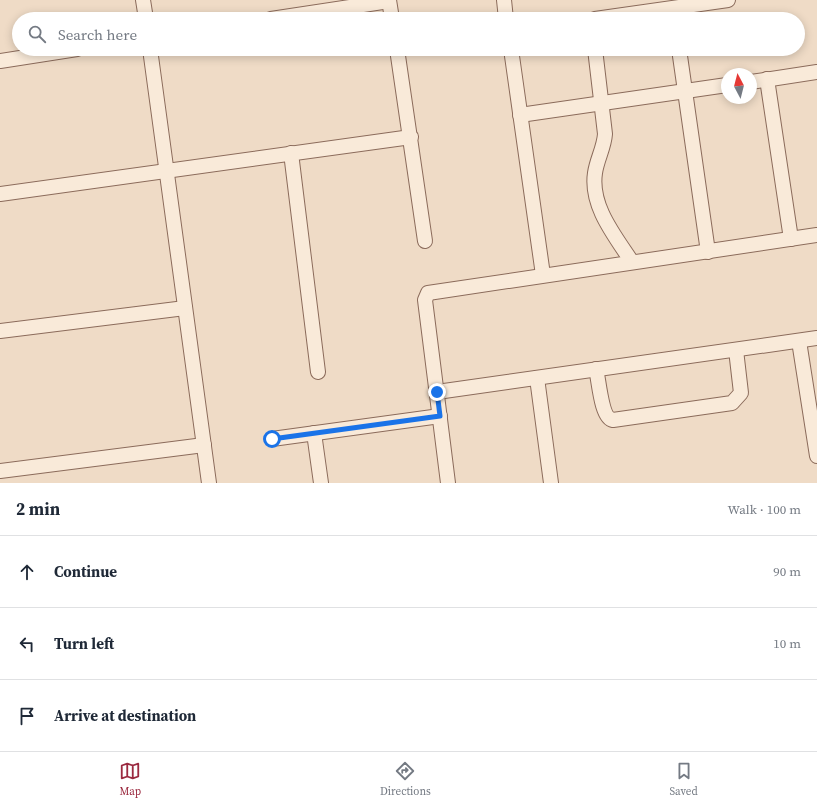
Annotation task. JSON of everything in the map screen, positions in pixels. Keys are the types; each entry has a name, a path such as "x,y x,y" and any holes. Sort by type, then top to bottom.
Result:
{"street":[{"path":"143,0 145,12"},
{"path":"314,12 389,0 391,12"},
{"path":"504,0 505,12"},
{"path":"650,12 728,0"},
{"path":"0,61 32,56"},
{"path":"151,56 210,483"},
{"path":"397,56 411,137 425,241"},
{"path":"512,56 543,275"},
{"path":"596,56 603,104 605,134 604,145 595,174 595,194 605,220 632,262"},
{"path":"680,56 708,252"},
{"path":"757,81 817,72"},
{"path":"767,79 791,239"},
{"path":"520,115 721,86"},
{"path":"0,194 411,137"},
{"path":"291,153 318,372"},
{"path":"448,483 425,300 428,293 817,235"},
{"path":"0,332 185,308"},
{"path":"437,392 817,338"},
{"path":"799,341 817,456"},
{"path":"596,369 604,409 609,419 643,416 732,403 741,393 736,350"},
{"path":"537,378 551,483"},
{"path":"272,439 440,416"},
{"path":"314,433 321,483"},
{"path":"0,471 204,445"}],"route":[{"path":"272,439 440,416 437,392"}]}
